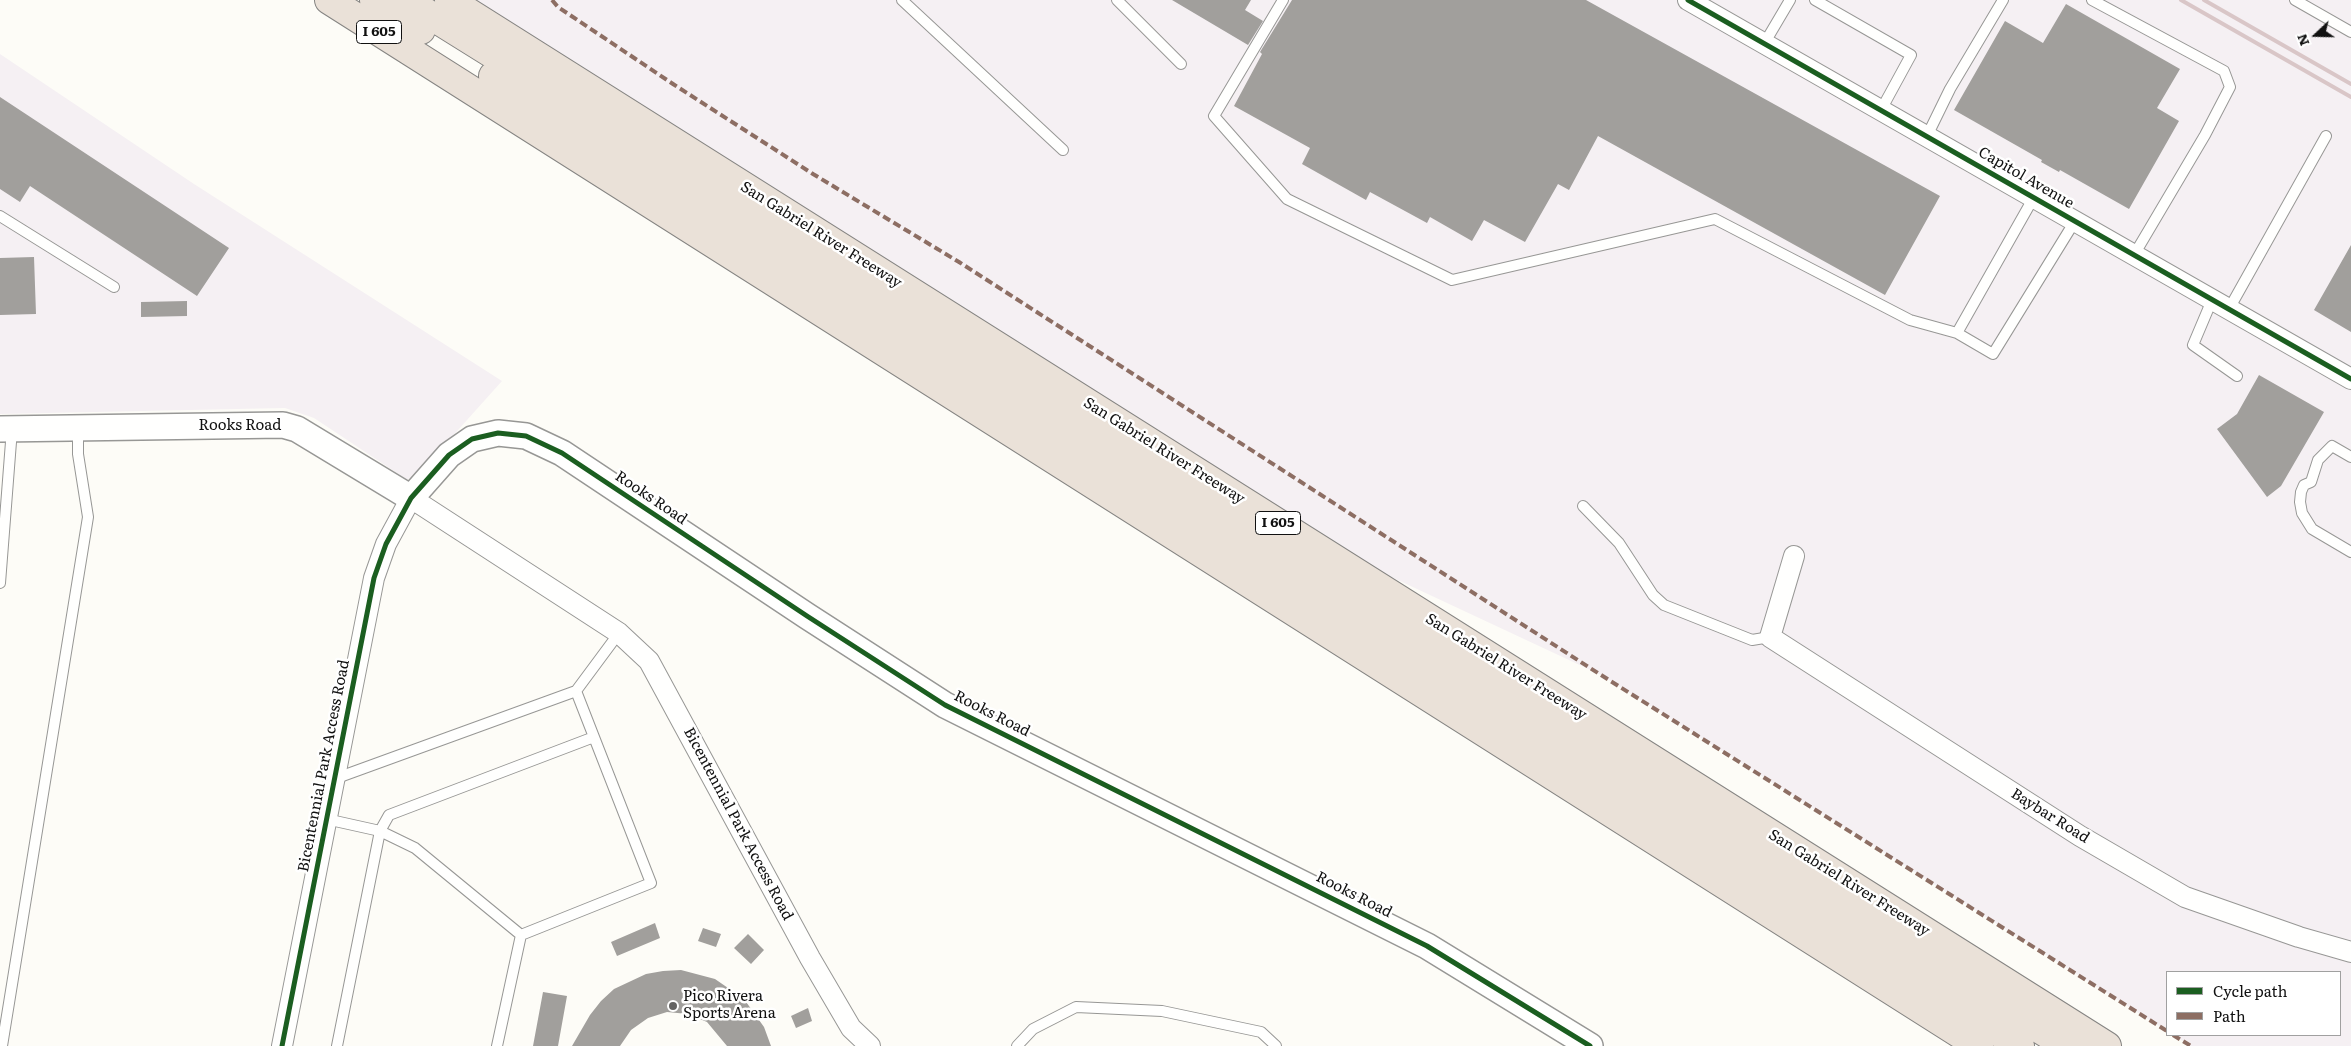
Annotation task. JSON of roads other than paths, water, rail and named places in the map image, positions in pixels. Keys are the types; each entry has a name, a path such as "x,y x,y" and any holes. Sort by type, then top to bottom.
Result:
{"highway":[{"path":"311,0 428,64"},
{"name":"I 605","path":"330,0 428,64 1979,1046"},
{"path":"374,0 990,394 2020,1046"},
{"path":"406,0 900,308 1718,825 1890,937 2067,1046"},
{"name":"San Gabriel River Freeway","path":"448,0 2107,1046"}],"street":[{"name":"Capitol Avenue","path":"1701,3 1764,44 2351,379"},
{"name":"Rooks Road","path":"6,429 283,425 298,428 411,498 449,455 472,439 498,433 526,436 562,453 799,611 945,705 1426,946 1590,1046"},
{"name":"Bicentennial Park Access Road","path":"282,1046 374,578 386,544 411,498 619,634 649,661 814,965 851,1028 870,1046"},
{"path":"1770,637 1794,556"},
{"name":"Baybar Road","path":"1770,637 2080,836 2185,897 2299,937 2351,952"}],"lane":[{"path":"902,0 1063,150"},
{"path":"1117,0 1181,64"},
{"path":"1283,0 1214,116 1287,199 1452,280 1715,219 1910,320 1957,333 1993,354 2075,221"},
{"path":"1764,44 1790,0"},
{"path":"1815,0 1911,55 1881,110"},
{"path":"1927,136 1950,89 2003,0"},
{"path":"2092,0 2224,72 2230,87 2205,135 2134,255"},
{"path":"2295,0 2351,32"},
{"path":"2237,376 2193,345 2221,304 2326,136"},
{"path":"1957,333 2034,197"},
{"path":"0,216 114,286"},
{"path":"2,1046 88,517 78,454 78,427"},
{"path":"0,583 6,429"},
{"path":"2351,456 2332,446 2318,460 2311,482 2304,485 2300,492 2302,513 2306,523 2312,529 2351,552"},
{"path":"1584,506 1619,543 1653,595 1664,605 1752,640 1770,637"},
{"path":"334,779 576,691 619,634"},
{"path":"521,935 651,883 576,691"},
{"path":"336,1046 380,831 389,815 594,737"},
{"path":"326,819 380,831 416,848 521,935"},
{"path":"497,1046 521,935"},
{"path":"1017,1046 1033,1028 1076,1007 1162,1011 1260,1032 1276,1046"}],"railway":[{"path":"2181,0 2351,97"},
{"path":"2204,0 2351,84"}],"place":[{"name":"Pico Rivera Sports Arena","path":"673,1006"}]}
